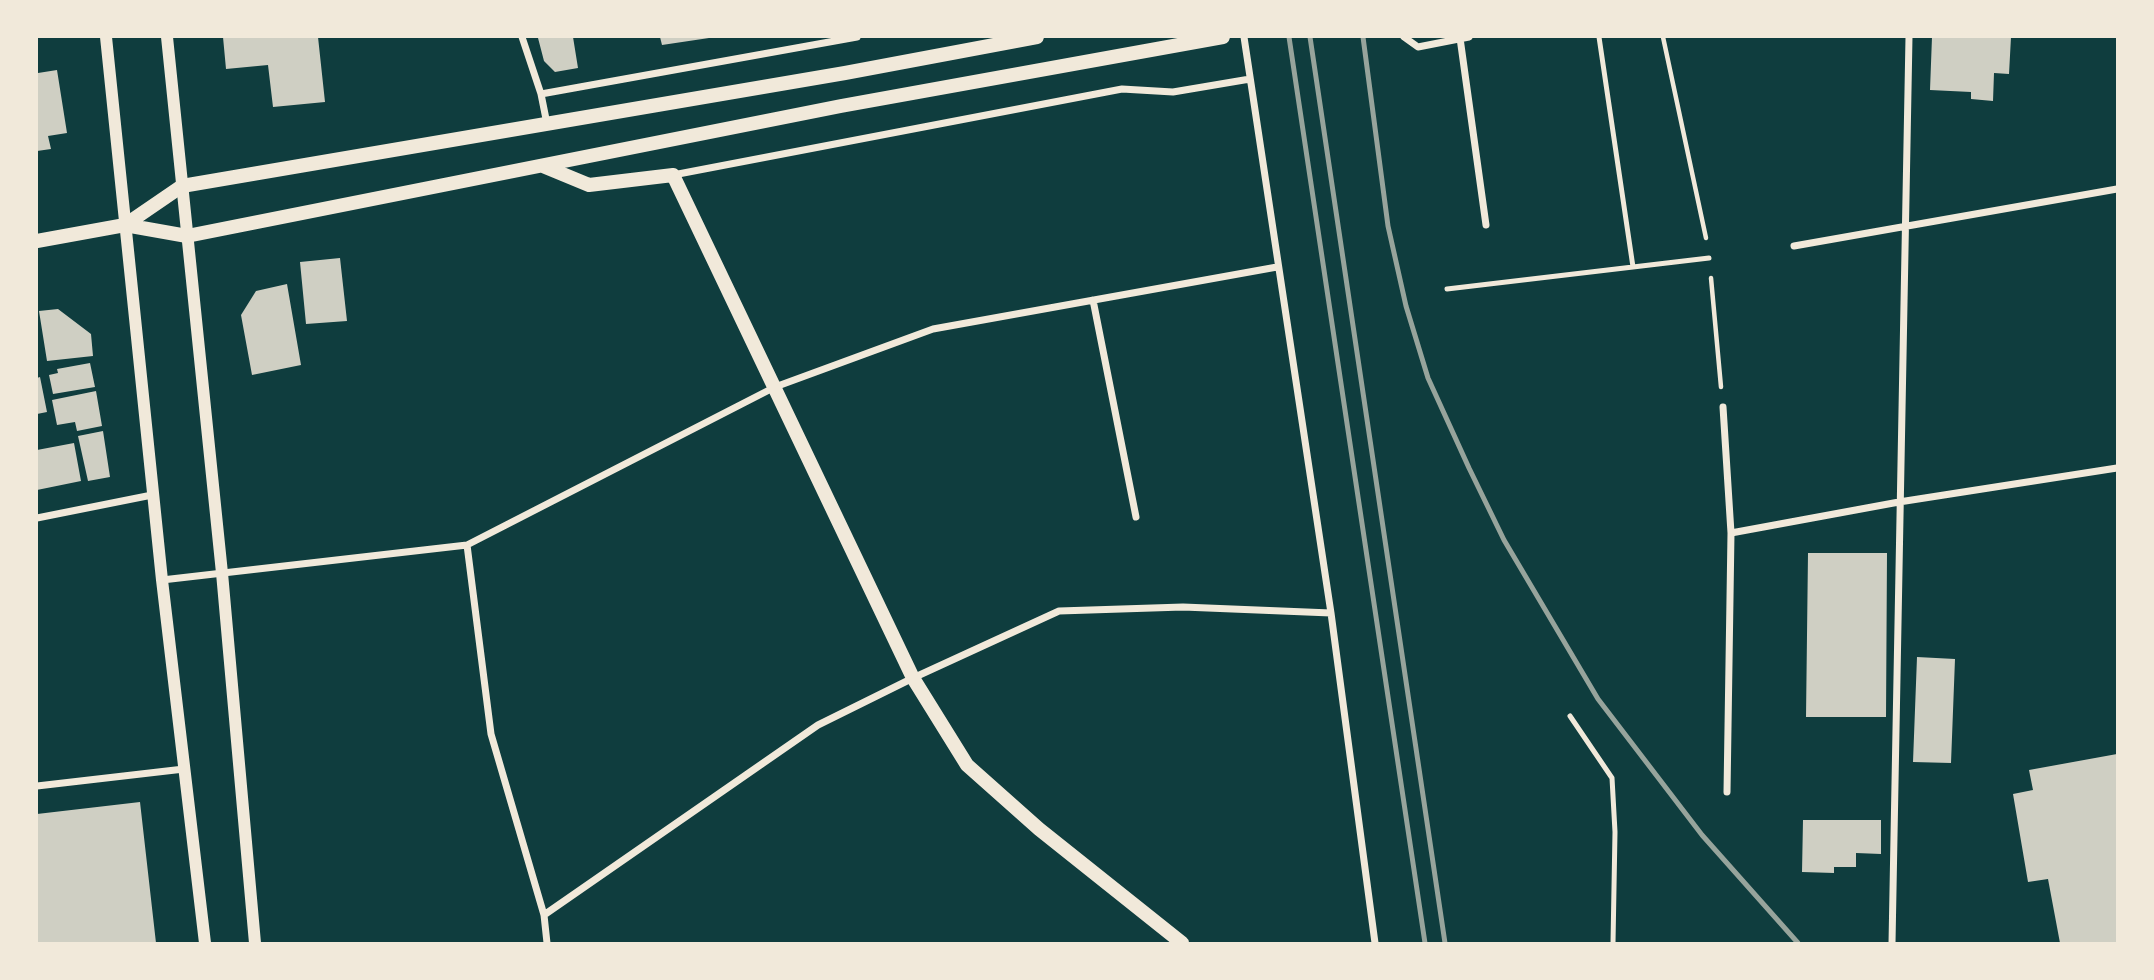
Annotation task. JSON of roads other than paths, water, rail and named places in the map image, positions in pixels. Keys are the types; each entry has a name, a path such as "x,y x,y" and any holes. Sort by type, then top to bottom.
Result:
{"main road":[{"path":"125,225 182,186 1037,37"},
{"path":"37,241 125,225 187,236 841,106 1223,37"},
{"path":"543,166 589,184 673,175 913,678 967,765 1039,829 1182,943"}],"street":[{"path":"106,37 152,495 205,943"},
{"path":"167,37 222,573 255,943"},
{"path":"522,37 541,94 547,124"},
{"path":"541,94 857,37"},
{"path":"1244,37 1331,613 1375,943"},
{"path":"1404,37 1418,47 1469,37"},
{"path":"1892,943 1909,37"},
{"path":"1460,38 1486,225"},
{"path":"673,175 1122,89 1173,92 1250,79"},
{"path":"1794,246 2117,189"},
{"path":"162,580 467,545 775,387 933,329 1277,267"},
{"path":"1093,300 1136,517"},
{"path":"1723,407 1731,533 1727,792"},
{"path":"1731,533 1899,502 2117,468"},
{"path":"37,517 152,495"},
{"path":"467,545 491,734 544,915 547,943"},
{"path":"544,915 818,725 1059,611 1183,607 1331,613"},
{"path":"37,786 184,769"}],"lane":[{"path":"1600,37 1633,267"},
{"path":"1447,289 1709,258"},
{"path":"1570,716 1612,778 1615,832 1613,943"}],"railway":[{"path":"1289,37 1425,943"},
{"path":"1310,37 1445,943"},
{"path":"1363,37 1388,226 1406,306 1428,378 1469,468 1504,540 1598,699 1702,835 1798,943"}]}
